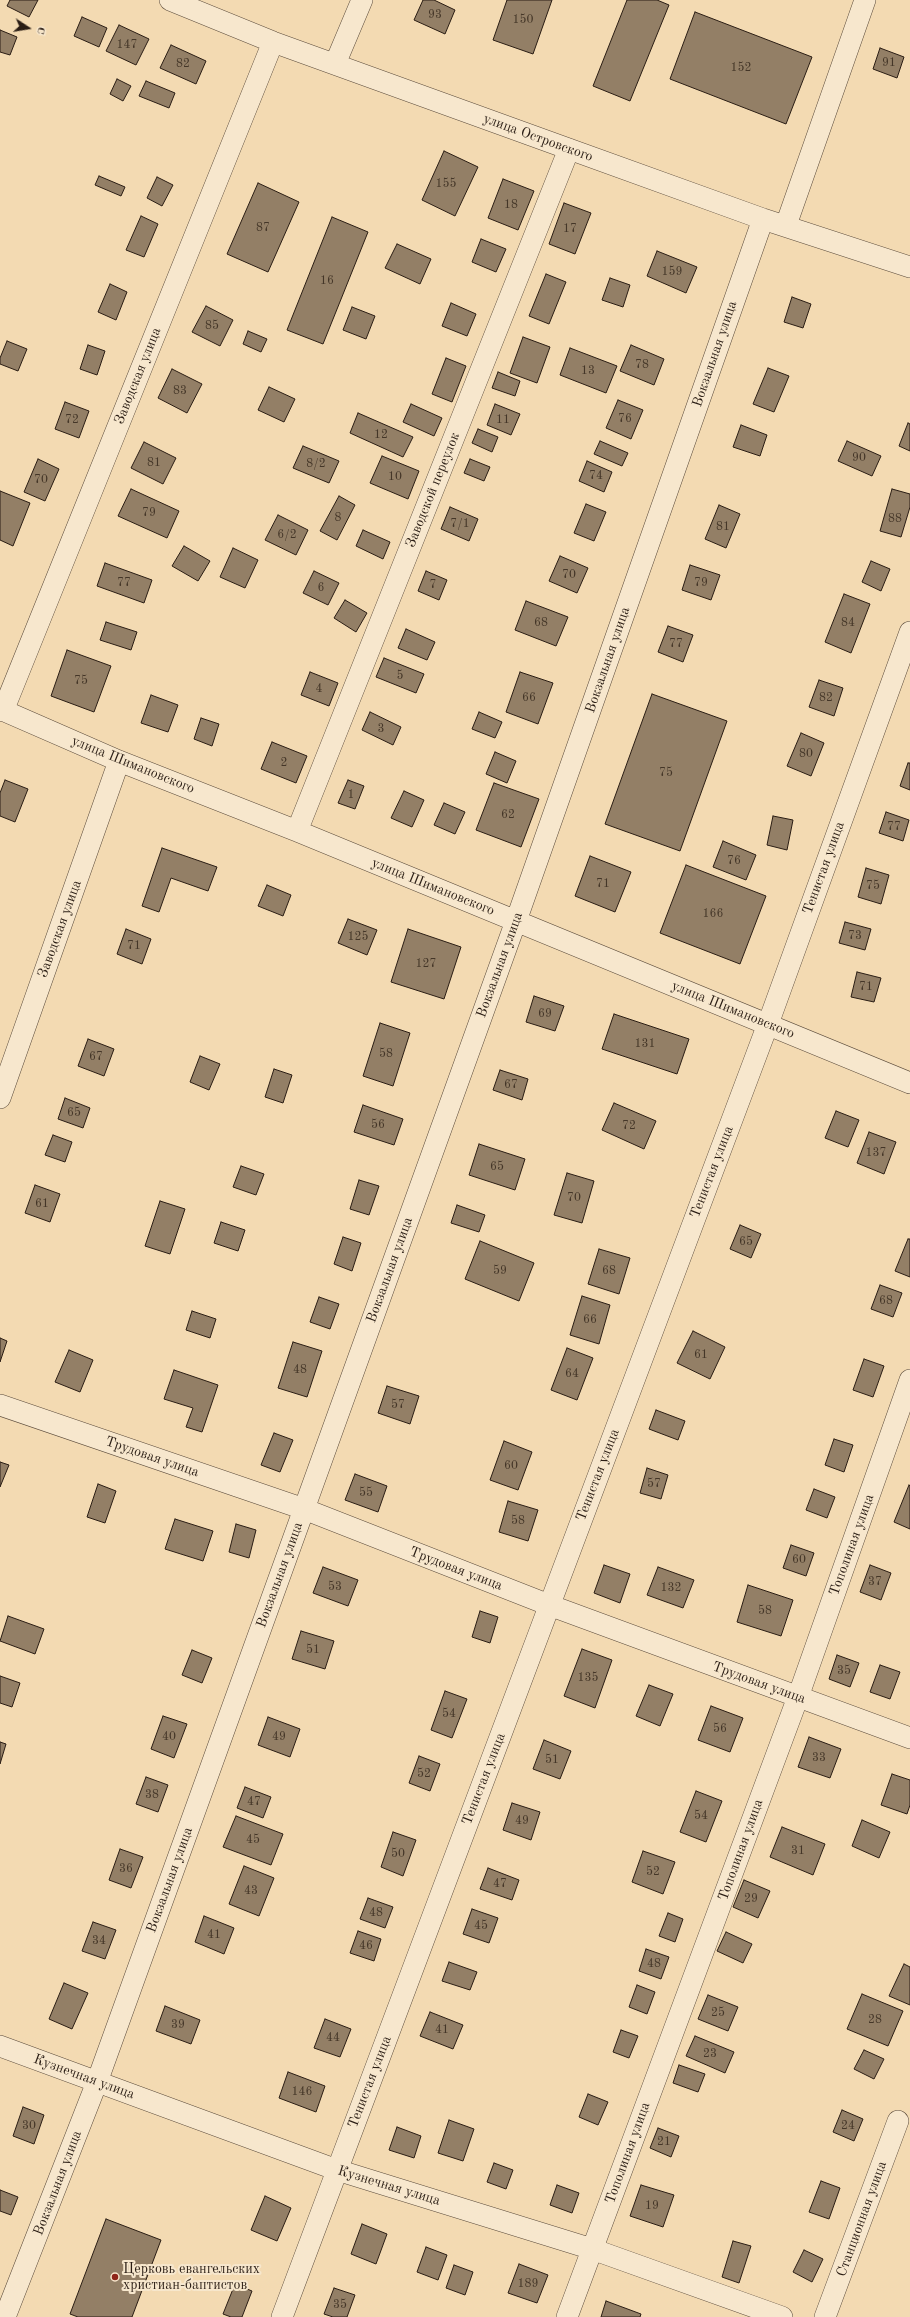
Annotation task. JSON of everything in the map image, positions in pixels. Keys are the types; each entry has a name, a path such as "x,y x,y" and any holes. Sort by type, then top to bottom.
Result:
{"street":[{"name":"улица Островского","path":"170,0 273,42 762,219 786,225 910,267"},
{"path":"335,64 362,0"},
{"path":"786,225 865,0"},
{"name":"Заводская улица","path":"2,710 273,42"},
{"name":"Заводской переулок","path":"297,831 569,149"},
{"name":"Вокзальная улица","path":"5,2317 97,2082 304,1509 516,921 762,219"},
{"name":"Тенистая улица","path":"282,2317 768,1024 910,632"},
{"name":"улица Шимановского","path":"2,710 120,761 297,831 910,1083"},
{"name":"Заводская улица","path":"0,1098 120,761"},
{"name":"Тополиная улица","path":"567,2317 798,1697 910,1380"},
{"name":"Трудовая улица","path":"0,1405 304,1509 549,1605 910,1738"},
{"name":"Кузнечная улица","path":"0,2046 337,2170 592,2250 782,2317"},
{"name":"Станционная улица","path":"825,2317 898,2121"}],"building":[{"path":"10,0 38,0 29,17 7,6"},
{"path":"423,0 434,0 455,10 445,34 414,20"},
{"path":"507,0 552,0 533,54 493,40"},
{"path":"627,0 657,0 669,5 630,101 593,86"},
{"path":"695,12 812,57 786,124 670,79"},
{"path":"82,17 107,28 99,47 74,36"},
{"path":"119,25 149,39 136,65 106,51"},
{"path":"0,30 17,37 10,55 0,52"},
{"path":"171,45 206,61 196,84 160,68"},
{"path":"880,48 904,57 897,78 873,69"},
{"path":"117,79 131,86 123,101 110,94"},
{"path":"146,81 175,93 169,108 139,96"},
{"path":"444,151 478,167 455,216 422,200"},
{"path":"99,176 125,187 121,196 95,185"},
{"path":"157,177 173,185 162,206 147,198"},
{"path":"503,179 534,191 518,230 488,218"},
{"path":"258,183 299,202 268,272 227,254"},
{"path":"564,203 591,213 575,254 549,244"},
{"path":"141,216 158,224 144,257 126,250"},
{"path":"332,217 368,232 323,344 287,330"},
{"path":"481,239 506,249 496,272 472,262"},
{"path":"397,244 431,259 420,284 385,268"},
{"path":"657,251 697,267 686,293 647,276"},
{"path":"546,274 566,282 549,324 529,316"},
{"path":"610,278 630,285 623,307 602,300"},
{"path":"110,284 127,292 116,320 98,312"},
{"path":"792,297 811,304 803,328 784,322"},
{"path":"451,303 476,314 467,336 442,326"},
{"path":"206,306 233,320 220,346 192,332"},
{"path":"352,307 375,316 366,339 343,330"},
{"path":"248,331 267,339 261,352 243,344"},
{"path":"523,337 550,347 537,383 510,373"},
{"path":"7,341 27,349 18,371 0,364 0,358"},
{"path":"88,345 105,351 97,375 80,369"},
{"path":"631,345 664,359 654,385 620,371"},
{"path":"570,348 617,366 606,393 560,375"},
{"path":"446,358 466,366 452,402 432,394"},
{"path":"768,368 789,376 774,412 753,404"},
{"path":"172,369 202,384 187,413 158,398"},
{"path":"498,372 520,381 515,396 492,388"},
{"path":"269,387 295,399 284,422 258,410"},
{"path":"618,400 643,410 631,439 606,428"},
{"path":"65,402 89,411 79,438 55,429"},
{"path":"411,404 442,418 434,436 403,422"},
{"path":"495,404 520,414 511,435 487,425"},
{"path":"358,413 413,437 403,457 350,433"},
{"path":"908,423 910,424 910,451 899,446"},
{"path":"741,425 767,435 760,456 733,447"},
{"path":"478,429 498,437 492,452 472,443"},
{"path":"600,441 628,453 622,466 594,454"},
{"path":"847,441 881,456 872,476 838,461"},
{"path":"144,442 176,458 163,484 131,468"},
{"path":"303,446 339,461 329,483 293,468"},
{"path":"382,456 419,471 408,499 370,483"},
{"path":"38,459 59,469 45,501 24,492"},
{"path":"470,459 490,467 484,481 464,473"},
{"path":"587,461 612,472 604,492 579,481"},
{"path":"131,489 179,511 167,538 118,516"},
{"path":"892,489 910,494 910,507 901,537 880,531"},
{"path":"0,491 30,503 13,546 0,540"},
{"path":"339,496 355,505 337,540 320,531"},
{"path":"586,504 606,512 594,541 574,533"},
{"path":"719,505 740,514 726,548 705,539"},
{"path":"450,507 478,519 469,541 441,529"},
{"path":"278,515 308,530 296,555 265,540"},
{"path":"363,530 390,542 383,559 356,546"},
{"path":"184,546 210,561 198,581 172,566"},
{"path":"233,548 258,560 245,588 220,577"},
{"path":"560,556 588,568 577,593 549,581"},
{"path":"871,561 890,569 881,591 862,582"},
{"path":"105,563 152,580 144,603 97,586"},
{"path":"690,565 720,575 711,600 682,590"},
{"path":"314,571 339,583 328,605 303,593"},
{"path":"426,571 447,580 439,600 418,591"},
{"path":"844,594 870,604 851,653 825,642"},
{"path":"345,600 367,613 356,632 334,618"},
{"path":"526,601 568,617 556,646 515,630"},
{"path":"106,622 137,632 131,650 100,640"},
{"path":"668,626 693,635 683,662 658,652"},
{"path":"406,629 435,642 427,660 398,648"},
{"path":"67,650 111,666 94,712 51,696"},
{"path":"384,658 424,674 416,693 376,677"},
{"path":"310,672 338,683 329,706 301,695"},
{"path":"520,672 553,683 538,724 506,712"},
{"path":"819,680 843,688 834,716 809,707"},
{"path":"652,694 727,721 680,851 605,824"},
{"path":"151,695 178,705 168,732 141,723"},
{"path":"370,712 401,727 393,745 362,730"},
{"path":"479,712 502,722 495,738 472,729"},
{"path":"201,718 219,724 212,746 194,739"},
{"path":"801,733 824,743 811,776 787,766"},
{"path":"272,742 307,756 296,783 261,769"},
{"path":"495,752 516,761 507,783 486,774"},
{"path":"908,763 910,763 910,790 900,786"},
{"path":"5,780 28,789 15,822 0,816 0,793"},
{"path":"348,780 364,786 355,809 338,803"},
{"path":"494,783 539,799 521,847 476,830"},
{"path":"404,791 424,800 412,827 391,818"},
{"path":"444,803 465,812 455,834 434,825"},
{"path":"886,812 909,820 903,841 879,833"},
{"path":"773,816 793,820 787,850 767,845"},
{"path":"723,841 756,855 746,880 713,867"},
{"path":"162,848 217,867 208,891 171,878 159,912 142,906"},
{"path":"590,856 631,872 615,912 575,896"},
{"path":"686,865 766,896 740,964 660,933"},
{"path":"866,868 889,875 881,904 858,897"},
{"path":"267,885 291,895 283,916 258,906"},
{"path":"348,919 377,930 367,955 338,943"},
{"path":"845,922 871,929 865,950 839,943"},
{"path":"126,929 151,939 142,964 117,954"},
{"path":"408,929 461,947 444,999 391,982"},
{"path":"857,972 881,978 874,1002 851,997"},
{"path":"534,996 564,1006 555,1031 526,1022"},
{"path":"614,1014 689,1039 677,1074 602,1049"},
{"path":"380,1023 410,1033 393,1086 363,1076"},
{"path":"88,1039 114,1049 104,1076 78,1066"},
{"path":"200,1056 220,1064 209,1090 190,1082"},
{"path":"274,1069 292,1075 283,1103 265,1097"},
{"path":"500,1070 528,1079 522,1100 493,1090"},
{"path":"65,1098 90,1108 83,1128 58,1119"},
{"path":"614,1103 656,1121 644,1149 602,1130"},
{"path":"363,1105 403,1119 394,1145 354,1132"},
{"path":"836,1111 859,1120 848,1147 825,1138"},
{"path":"869,1132 896,1142 884,1174 857,1163"},
{"path":"53,1135 72,1142 65,1162 45,1155"},
{"path":"479,1144 525,1159 515,1190 469,1175"},
{"path":"241,1166 264,1174 256,1195 233,1187"},
{"path":"567,1173 594,1181 582,1223 554,1215"},
{"path":"359,1180 379,1186 369,1215 350,1209"},
{"path":"35,1185 60,1194 50,1222 25,1213"},
{"path":"160,1201 185,1209 170,1254 145,1246"},
{"path":"457,1205 485,1215 479,1232 451,1223"},
{"path":"221,1222 245,1230 238,1251 214,1243"},
{"path":"740,1225 761,1234 751,1258 730,1249"},
{"path":"343,1237 361,1243 352,1271 334,1264"},
{"path":"908,1239 910,1239 910,1277 895,1271"},
{"path":"480,1241 534,1263 519,1301 465,1279"},
{"path":"599,1249 630,1258 619,1294 588,1284"},
{"path":"880,1285 902,1293 893,1317 871,1309"},
{"path":"582,1296 610,1305 599,1344 570,1335"},
{"path":"319,1297 339,1304 330,1329 310,1322"},
{"path":"192,1311 216,1319 210,1338 186,1330"},
{"path":"693,1331 725,1347 710,1379 677,1363"},
{"path":"0,1338 7,1341 0,1362"},
{"path":"293,1342 322,1351 307,1397 278,1388"},
{"path":"567,1348 593,1358 577,1400 551,1390"},
{"path":"69,1350 93,1360 80,1392 55,1382"},
{"path":"864,1359 884,1366 873,1397 853,1390"},
{"path":"174,1370 218,1385 202,1432 186,1427 193,1408 164,1399"},
{"path":"387,1386 419,1396 410,1424 378,1413"},
{"path":"656,1410 685,1421 678,1440 649,1429"},
{"path":"274,1433 293,1440 280,1472 261,1465"},
{"path":"834,1439 853,1445 844,1472 825,1465"},
{"path":"504,1441 532,1452 518,1490 490,1480"},
{"path":"0,1462 9,1465 0,1487"},
{"path":"647,1468 668,1475 661,1499 640,1493"},
{"path":"355,1474 387,1486 378,1512 345,1500"},
{"path":"98,1484 116,1491 105,1523 87,1517"},
{"path":"909,1485 910,1486 910,1529 894,1522"},
{"path":"814,1489 835,1497 827,1518 806,1510"},
{"path":"508,1501 538,1510 528,1541 499,1532"},
{"path":"175,1519 213,1531 203,1561 165,1549"},
{"path":"236,1524 256,1530 249,1558 229,1552"},
{"path":"791,1545 814,1553 806,1576 783,1568"},
{"path":"604,1565 630,1574 620,1603 594,1593"},
{"path":"870,1565 891,1573 881,1600 860,1592"},
{"path":"323,1567 358,1580 348,1606 313,1593"},
{"path":"658,1567 694,1580 683,1608 647,1595"},
{"path":"748,1585 793,1600 781,1636 737,1622"},
{"path":"480,1611 498,1617 490,1643 472,1637"},
{"path":"8,1616 44,1629 35,1654 0,1641"},
{"path":"301,1631 334,1641 325,1669 292,1659"},
{"path":"582,1649 612,1660 595,1708 564,1696"},
{"path":"192,1650 212,1658 202,1683 182,1675"},
{"path":"837,1655 859,1663 850,1687 829,1679"},
{"path":"880,1665 900,1672 890,1699 870,1692"},
{"path":"0,1676 20,1683 12,1707 0,1703"},
{"path":"649,1685 673,1694 660,1726 636,1716"},
{"path":"445,1691 467,1699 452,1738 431,1730"},
{"path":"711,1706 743,1718 730,1752 698,1740"},
{"path":"163,1716 187,1724 174,1758 151,1749"},
{"path":"268,1717 300,1729 290,1757 258,1745"},
{"path":"809,1737 841,1749 830,1778 798,1767"},
{"path":"544,1740 571,1751 560,1779 533,1769"},
{"path":"0,1742 6,1744 0,1764"},
{"path":"419,1756 440,1764 430,1791 409,1783"},
{"path":"892,1774 910,1780 910,1805 907,1814 881,1805"},
{"path":"146,1777 168,1785 158,1812 136,1804"},
{"path":"245,1787 271,1797 263,1818 237,1808"},
{"path":"696,1791 722,1801 706,1842 680,1832"},
{"path":"512,1803 540,1812 531,1840 503,1830"},
{"path":"236,1816 283,1834 271,1865 223,1847"},
{"path":"862,1820 890,1832 879,1858 852,1846"},
{"path":"782,1827 825,1844 813,1875 770,1857"},
{"path":"393,1832 416,1840 403,1876 381,1867"},
{"path":"120,1849 143,1857 131,1888 109,1880"},
{"path":"643,1851 675,1862 663,1894 632,1882"},
{"path":"244,1866 274,1878 259,1916 229,1904"},
{"path":"488,1868 519,1880 512,1900 480,1889"},
{"path":"744,1880 770,1891 758,1918 733,1907"},
{"path":"368,1898 393,1907 385,1928 360,1919"},
{"path":"472,1909 498,1918 489,1943 463,1934"},
{"path":"668,1913 683,1919 675,1942 659,1936"},
{"path":"204,1916 234,1928 224,1954 195,1942"},
{"path":"93,1922 116,1930 105,1959 82,1951"},
{"path":"358,1931 381,1939 374,1961 350,1953"},
{"path":"726,1932 752,1944 743,1963 717,1951"},
{"path":"646,1949 669,1957 661,1979 639,1971"},
{"path":"449,1962 477,1972 470,1990 442,1981"},
{"path":"904,1964 910,1967 910,2005 889,1996"},
{"path":"64,1983 88,1993 72,2029 49,2019"},
{"path":"637,1985 655,1992 647,2014 629,2007"},
{"path":"862,1994 903,2011 888,2046 847,2029"},
{"path":"708,1995 738,2007 728,2031 698,2019"},
{"path":"165,2006 200,2020 191,2044 156,2031"},
{"path":"430,2012 463,2025 453,2049 420,2036"},
{"path":"325,2019 351,2029 340,2057 314,2048"},
{"path":"621,2030 638,2036 629,2058 613,2052"},
{"path":"695,2036 734,2052 725,2073 686,2056"},
{"path":"864,2050 884,2059 874,2079 854,2069"},
{"path":"679,2065 705,2074 698,2092 673,2083"},
{"path":"288,2072 325,2086 316,2112 279,2098"},
{"path":"588,2094 608,2102 598,2125 579,2117"},
{"path":"23,2107 44,2115 34,2144 13,2136"},
{"path":"842,2110 863,2119 854,2141 833,2132"},
{"path":"449,2120 474,2129 463,2161 438,2153"},
{"path":"397,2127 421,2136 414,2158 389,2150"},
{"path":"658,2128 679,2136 671,2157 650,2148"},
{"path":"494,2163 513,2170 506,2189 487,2182"},
{"path":"821,2181 840,2188 829,2219 809,2212"},
{"path":"557,2185 579,2193 572,2213 550,2205"},
{"path":"641,2185 674,2195 663,2227 630,2216"},
{"path":"0,2190 18,2197 11,2215 0,2211"},
{"path":"265,2196 291,2208 277,2241 251,2230"},
{"name":"Церковь евангельских христиан-баптистов","path":"106,2219 161,2240 132,2317 78,2317 70,2314"},
{"path":"362,2224 387,2234 376,2264 351,2254"},
{"path":"733,2241 751,2246 739,2283 722,2277"},
{"path":"426,2247 447,2255 438,2280 417,2272"},
{"path":"804,2250 823,2259 812,2282 793,2272"},
{"path":"519,2264 548,2275 537,2303 508,2293"},
{"path":"454,2265 473,2272 465,2295 446,2288"},
{"path":"235,2284 252,2291 242,2317 231,2317 223,2314"},
{"path":"334,2288 355,2295 347,2317 333,2317 324,2314"},
{"path":"606,2301 641,2314 640,2317 601,2317"}],"place":[{"name":"Церковь евангельских христиан-баптистов","path":"115,2277"}]}
